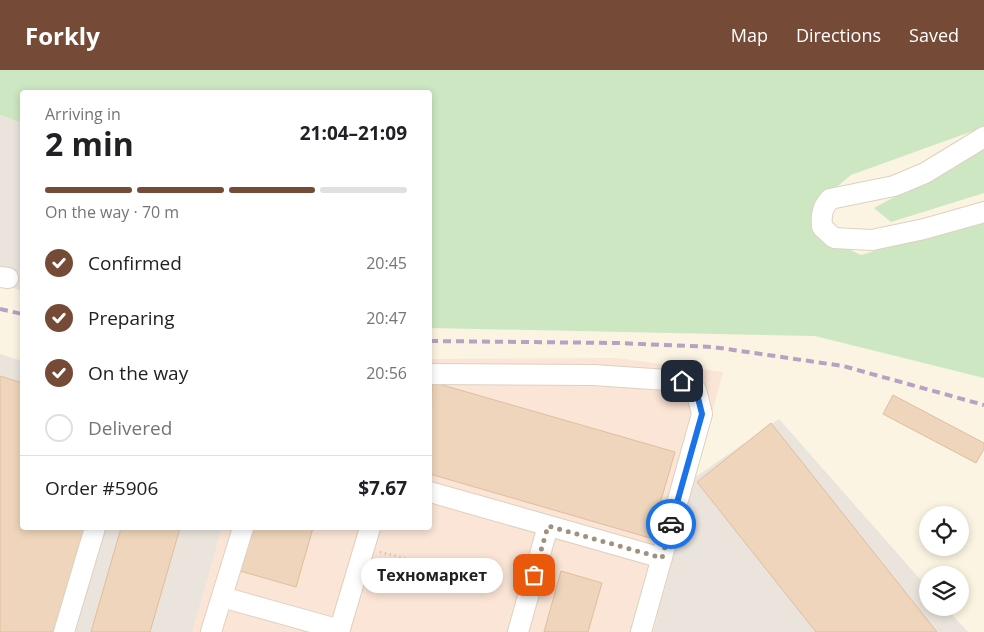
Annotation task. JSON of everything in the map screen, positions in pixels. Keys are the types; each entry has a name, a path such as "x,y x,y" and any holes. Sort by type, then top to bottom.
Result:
{"street":[{"path":"984,137 925,173 894,186 830,199 823,207 821,215 822,227 834,238 872,240 924,229 984,212"},
{"path":"432,374 593,375 682,381 696,390 702,414 641,632"},
{"path":"432,493 662,558"},
{"path":"518,632 548,526"},
{"path":"64,632 93,530"},
{"path":"211,632 242,530"},
{"path":"222,597 339,631 369,530"}],"path":[{"path":"364,547 408,560"}],"shaded area":[{"path":"0,115 20,122 20,290 0,283"},
{"path":"0,354 20,360 20,530 221,530 192,632 0,632"},
{"path":"616,358 723,372 653,632 192,632 221,530 432,530 432,359"},
{"path":"779,419 919,578 919,616 953,616 968,632 653,632 694,478"}],"green space":[{"path":"0,70 984,70 984,127 851,175 813,207 819,235 861,255 984,218 984,378 815,336 432,328 432,90 20,90 20,122 0,115"},
{"path":"984,149 984,193 891,222 874,208"}],"building":[{"path":"0,376 20,382 20,530 87,530 57,632 0,632"},
{"path":"432,382 675,452 650,538 432,475"},
{"path":"893,395 984,443 984,449 976,463 883,414"},
{"path":"771,423 919,609 919,616 924,616 937,632 816,632 697,482"},
{"path":"120,530 179,530 150,632 91,632"},
{"path":"251,530 312,530 296,587 240,571"},
{"path":"561,571 602,583 588,632 544,632"}],"railway":[{"path":"0,309 20,314"},
{"path":"432,341 617,343 713,347 843,366 984,405"}],"way so far":[{"path":"534,575 548,526 662,558 671,524"}],"place":[{"name":"Техномаркет","path":"534,575"}],"route":[{"path":"671,524 702,414 696,390 682,381"}]}
